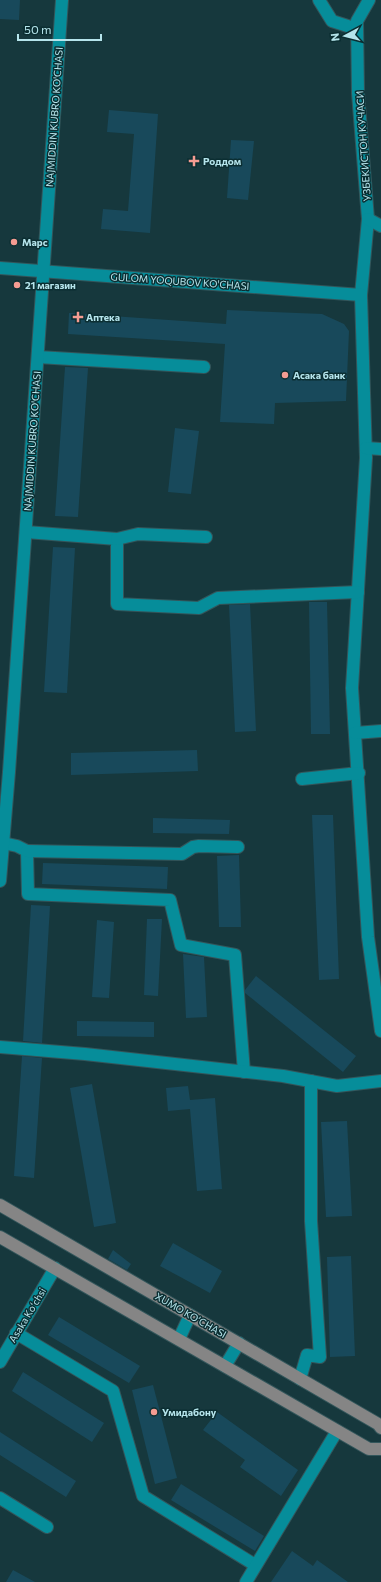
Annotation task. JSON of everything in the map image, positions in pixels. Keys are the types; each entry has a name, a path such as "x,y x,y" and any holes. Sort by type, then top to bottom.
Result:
{"main road":[{"name":"XUMO KO’CHASI","path":"0,1204 378,1424 381,1428"},
{"path":"0,1237 369,1449 381,1449"}],"street":[{"name":"NAJMIDDIN KUBRO KO'CHASI","path":"0,881 3,843 5,772 26,532 62,0"},
{"path":"319,0 332,21 357,29"},
{"name":"УЗБЕКИСТОН КУЧАСИ","path":"369,0 357,21 358,94 368,219 360,295 366,448 352,688 368,937 381,1031"},
{"path":"368,219 381,226"},
{"name":"GULOM YOQUBOV KO'CHASI","path":"0,268 360,295"},
{"path":"38,357 204,367"},
{"path":"366,448 381,449"},
{"path":"26,532 117,539 138,534 206,537"},
{"path":"117,539 117,604 200,608 218,598 358,592"},
{"path":"355,733 381,731"},
{"path":"302,779 358,773"},
{"path":"3,843 17,846 27,851 182,854 193,847 199,846 238,847"},
{"path":"27,851 28,894 170,900 181,945 235,955 244,1072"},
{"path":"0,1047 85,1054 284,1076 337,1086 381,1081"},
{"path":"300,1379 307,1355 320,1357 311,1221 311,1081"},
{"name":"Asaka Koʻchsi","path":"0,1362 55,1268"},
{"path":"178,1339 190,1315"},
{"path":"16,1333 113,1391 144,1496 255,1565"},
{"path":"225,1366 239,1343"},
{"path":"246,1582 337,1431"},
{"path":"0,1498 47,1527"}],"building":[{"path":"0,0 20,0 19,20 0,19"},
{"path":"109,110 158,114 150,233 101,229 103,209 128,211 134,134 107,132"},
{"path":"231,140 254,141 248,200 227,198"},
{"name":"Асака банк","path":"227,310 322,314 344,324 349,331 346,401 275,403 274,424 220,422 225,344 68,334 69,313 226,324"},
{"path":"65,367 88,368 78,517 55,516"},
{"path":"175,428 199,431 191,494 168,492"},
{"path":"53,547 75,548 67,693 44,692"},
{"path":"309,602 327,602 330,734 311,734"},
{"path":"250,604 256,731 235,732 229,605"},
{"path":"197,750 198,771 71,775 71,753"},
{"path":"312,815 333,815 339,979 319,980"},
{"path":"153,818 230,820 229,834 153,833"},
{"path":"239,855 241,927 219,927 217,856"},
{"path":"43,863 168,867 167,889 42,884"},
{"path":"31,905 50,906 42,1043 23,1041"},
{"path":"147,919 162,919 158,996 144,995"},
{"path":"97,920 114,922 109,998 92,997"},
{"path":"183,954 204,957 207,1017 186,1018"},
{"path":"256,976 356,1056 343,1072 245,993 245,990"},
{"path":"77,1021 154,1022 154,1037 77,1036"},
{"path":"22,1056 42,1058 34,1178 14,1176"},
{"path":"92,1084 116,1223 94,1227 70,1088"},
{"path":"188,1086 190,1100 215,1098 222,1189 197,1191 190,1109 168,1111 166,1088"},
{"path":"347,1121 352,1216 326,1217 321,1122"},
{"path":"173,1243 222,1271 210,1293 160,1266"},
{"path":"113,1250 131,1264 127,1270 108,1259"},
{"path":"351,1256 355,1356 330,1357 327,1257"},
{"path":"59,1317 140,1366 129,1383 48,1335"},
{"path":"23,1372 104,1423 92,1442 12,1391"},
{"path":"153,1385 177,1478 155,1484 132,1390"},
{"path":"217,1412 298,1470 281,1496 240,1467 245,1460 203,1430"},
{"path":"0,1432 76,1481 66,1497 0,1455"},
{"path":"181,1484 264,1536 255,1551 171,1500"},
{"path":"292,1551 313,1566 317,1560 348,1582 271,1582"},
{"path":"13,1570 35,1582 6,1582"}],"place":[{"name":"Роддом","path":"194,161"},
{"name":"Марс","path":"14,242"},
{"name":"21 магазин","path":"17,285"},
{"name":"Аптека","path":"78,317"},
{"name":"Асака банк","path":"285,375"},
{"name":"Умидабону","path":"154,1412"}]}
